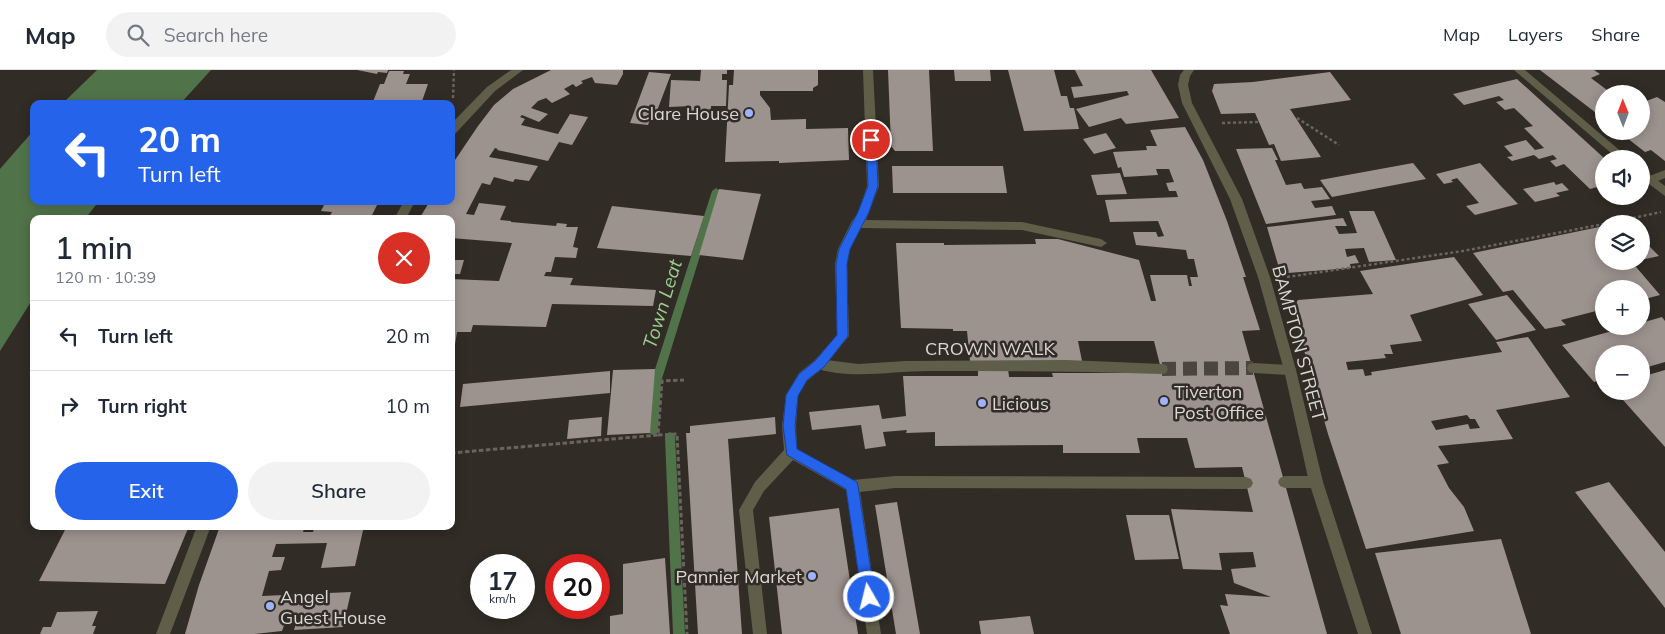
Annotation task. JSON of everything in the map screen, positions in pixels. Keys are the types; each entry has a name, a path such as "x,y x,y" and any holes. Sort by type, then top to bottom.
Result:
{"street":[{"path":"455,127 491,89 518,70"},
{"path":"760,634 746,510 755,493 791,452 789,426 792,395 803,377 820,364 843,336 841,264 844,249 864,212 873,186 868,70"},
{"name":"BAMPTON STREET","path":"1189,70 1185,75 1182,85 1187,103 1200,124 1236,199 1264,277 1290,370 1316,482 1365,634"},
{"path":"1519,70 1614,150"},
{"path":"1665,174 1651,180 1665,192"},
{"path":"856,224 1022,226 1101,243"},
{"name":"CROWN WALK","path":"820,364 858,369 906,366 1067,366 1162,369"},
{"path":"1253,368 1290,370"},
{"path":"791,452 852,486 895,482 1246,483"},
{"path":"1285,482 1316,482"},
{"path":"852,486 874,634"},
{"path":"163,634 202,530"}],"path":[{"path":"1297,118 1339,145"},
{"path":"1200,124 1259,122"},
{"path":"1647,215 1665,211"},
{"path":"1264,277 1289,277 1353,269 1463,252 1595,226"},
{"path":"658,435 662,380 684,380"},
{"path":"455,453 677,434 687,634"}],"shaded area":[{"path":"97,70 211,70 184,100 66,100"},
{"path":"30,135 30,205 96,205 88,215 30,215 30,303 0,351 0,169"}],"building":[{"path":"357,70 388,70 387,73 378,72 377,74"},
{"path":"551,70 623,70 617,85 595,83 592,77 581,81 583,83 576,87 573,84 564,89 570,94 552,103 546,98 538,101 531,108 548,114 539,122 522,115 520,117 525,119 521,125 558,134 570,114 588,117 572,145 559,142 548,161 495,148 489,157 538,166 529,181 515,179 513,182 494,177 490,185 482,183 466,214 474,215 479,203 506,206 500,220 556,226 557,223 567,224 566,227 578,227 573,247 578,248 576,258 555,257 551,272 546,272 544,276 573,278 570,285 656,290 653,306 552,304 546,327 473,325 471,332 457,332 455,344 455,279 499,281 512,243 455,238 455,215 421,215 428,205 455,205 455,160 494,105 513,89"},
{"path":"701,70 727,70 727,74 722,74 722,80 727,80 726,106 711,106 711,112 691,113 691,106 669,107 671,80 700,81"},
{"name":"Clare House","path":"734,70 818,70 818,85 813,88 813,91 760,91 760,95 770,108 771,120 806,119 806,129 848,128 849,160 779,163 779,161 725,162 729,85 733,85"},
{"path":"888,70 929,70 933,151 895,151 891,146"},
{"path":"954,70 990,70 991,81 955,81"},
{"path":"1008,70 1054,70 1061,96 1067,96 1070,108 1074,108 1079,129 1024,131"},
{"path":"1075,70 1151,70 1179,118 1126,124 1121,118 1089,127 1076,109 1129,95 1127,91 1074,98 1071,87 1083,86"},
{"path":"1540,70 1594,70 1600,74 1591,78 1600,85 1595,85 1595,112"},
{"path":"389,71 404,71 403,74 410,74 406,84 428,84 422,100 374,100 380,84 384,84"},
{"path":"649,72 671,74 655,116 651,116 648,125 630,123"},
{"path":"1330,72 1351,100 1290,109 1321,157 1281,161 1274,144 1269,145 1255,113 1221,114 1212,91 1214,84 1253,82"},
{"path":"1517,79 1595,150 1595,188 1590,189 1564,164 1556,167 1550,161 1557,159 1553,155 1539,159 1534,155 1512,161 1507,157 1513,156 1504,146 1526,140 1535,150 1544,148 1524,128 1533,126 1514,108 1505,110 1496,102 1504,100 1499,96 1464,105 1453,94"},
{"path":"1657,97 1665,102 1665,161 1651,150 1642,150 1630,140 1650,140 1650,100"},
{"path":"1185,127 1203,160 1246,277 1243,277 1260,330 1242,331 1327,634 1230,634 1220,605 1228,606 1225,594 1271,597 1234,583 1231,569 1256,567 1253,552 1219,553 1222,570 1183,569 1171,509 1253,512 1242,467 1195,468 1187,438 1137,438 1140,453 1063,453 1063,445 935,446 935,432 906,433 907,430 883,432 886,446 865,449 861,425 812,430 809,412 879,405 882,419 906,416 903,376 978,376 978,369 1008,369 1009,377 1053,377 1052,373 1162,373 1154,341 1078,341 1082,361 970,361 967,331 901,328 896,243 944,243 944,245 1036,244 1035,239 1058,239 1139,260 1151,301 1156,301 1150,275 1187,275 1189,286 1192,286 1190,277 1198,277 1194,259 1188,259 1186,250 1136,245 1133,232 1156,232 1158,237 1164,236 1158,221 1110,222 1105,200 1178,197 1176,191 1169,191 1166,183 1174,182 1169,169 1156,169 1158,175 1124,177 1121,167 1118,168 1113,152 1147,150 1146,146 1157,146 1150,130"},
{"path":"1106,133 1116,148 1094,154 1083,139"},
{"path":"1272,148 1286,185 1301,183 1304,189 1322,187 1330,199 1311,201 1315,208 1332,206 1336,215 1266,224 1236,149"},
{"path":"1413,163 1426,179 1332,197 1320,180"},
{"path":"1480,163 1518,204 1475,215 1466,206 1479,203 1457,178 1451,180 1453,182 1444,184 1436,174"},
{"path":"892,166 1003,166 1007,193 893,193"},
{"path":"1120,173 1127,194 1097,195 1091,175"},
{"path":"1554,182 1556,185 1562,183 1569,190 1556,193 1560,196 1535,202 1523,189"},
{"path":"719,189 761,194 743,260 699,255"},
{"path":"324,205 377,205 372,215 330,215 332,212 321,211"},
{"path":"612,206 704,216 691,256 597,248"},
{"path":"1349,211 1374,211 1396,260 1369,262 1364,248 1345,249 1347,257 1355,255 1359,263 1350,264 1351,268 1288,273 1279,268 1267,227 1343,218 1347,226 1335,226 1339,234 1357,233"},
{"path":"1595,228 1595,270 1639,270 1647,280 1595,280 1595,311 1561,320 1566,325 1545,329 1513,290 1503,292 1473,253"},
{"path":"1650,247 1659,256 1650,258"},
{"path":"1454,257 1483,295 1410,315 1422,341 1390,345 1393,354 1384,354 1386,358 1346,362 1348,370 1363,369 1365,376 1372,375 1371,372 1502,352 1496,342 1528,337 1570,397 1496,410 1513,439 1438,446 1449,463 1437,465 1449,488 1464,507 1474,531 1366,549 1328,434 1293,307 1298,300 1373,294 1360,271","holes":["1467,415 1470,419 1475,419 1480,428 1470,429 1468,424 1436,430 1431,421"]},
{"path":"455,260 464,260 460,274 455,274"},
{"path":"1650,283 1660,295 1650,298"},
{"path":"1507,295 1536,330 1496,340 1468,304"},
{"path":"1662,317 1665,321 1665,362 1650,366 1650,345 1595,345 1594,382 1562,345 1598,335 1650,335 1650,320"},
{"path":"655,369 650,433 607,435 613,370"},
{"path":"1665,370 1665,447 1623,400 1650,400 1650,374"},
{"path":"610,371 610,393 460,407 463,384"},
{"path":"602,417 601,436 567,439 569,420"},
{"path":"775,417 776,434 728,439 742,634 698,634 686,433 690,433 690,426"},
{"path":"1609,482 1665,552 1665,608 1575,492"},
{"path":"897,502 920,634 896,634 875,505"},
{"name":"Pannier Market","path":"839,508 858,634 782,634 769,517"},
{"path":"1126,515 1169,515 1179,559 1135,560"},
{"path":"65,530 187,530 165,584 39,581"},
{"path":"219,530 304,530 303,532 313,532 314,530 363,530 355,566 321,568 327,543 276,544 272,557 285,557 281,570 269,571 262,596 351,592 343,627 294,630 298,616 287,617 282,631 255,634 185,634 199,585"},
{"path":"1501,539 1531,634 1401,634 1375,553"},
{"path":"665,558 670,634 610,634 610,616 623,614 623,564"},
{"path":"98,611 92,626 96,626 93,634 40,634 43,627 51,627 57,612"},
{"path":"1030,616 1034,634 981,634 979,621"}],"waterway":[{"name":"Town Leat","path":"653,430 656,382 716,191"},
{"name":"Town Leat","path":"670,437 679,634"}],"tunnel":[{"path":"1162,369 1253,368"}],"place":[{"name":"Clare House","path":"749,113"},
{"name":"Tiverton Post Office","path":"1164,401"},
{"name":"Licious","path":"982,403"},
{"name":"Pannier Market","path":"812,576"},
{"name":"Angel Guest House","path":"270,606"}],"route":[{"path":"869,597 852,486 791,452 789,426 792,395 803,377 820,364 843,336 841,264 844,249 864,212 873,186 871,140"}]}
